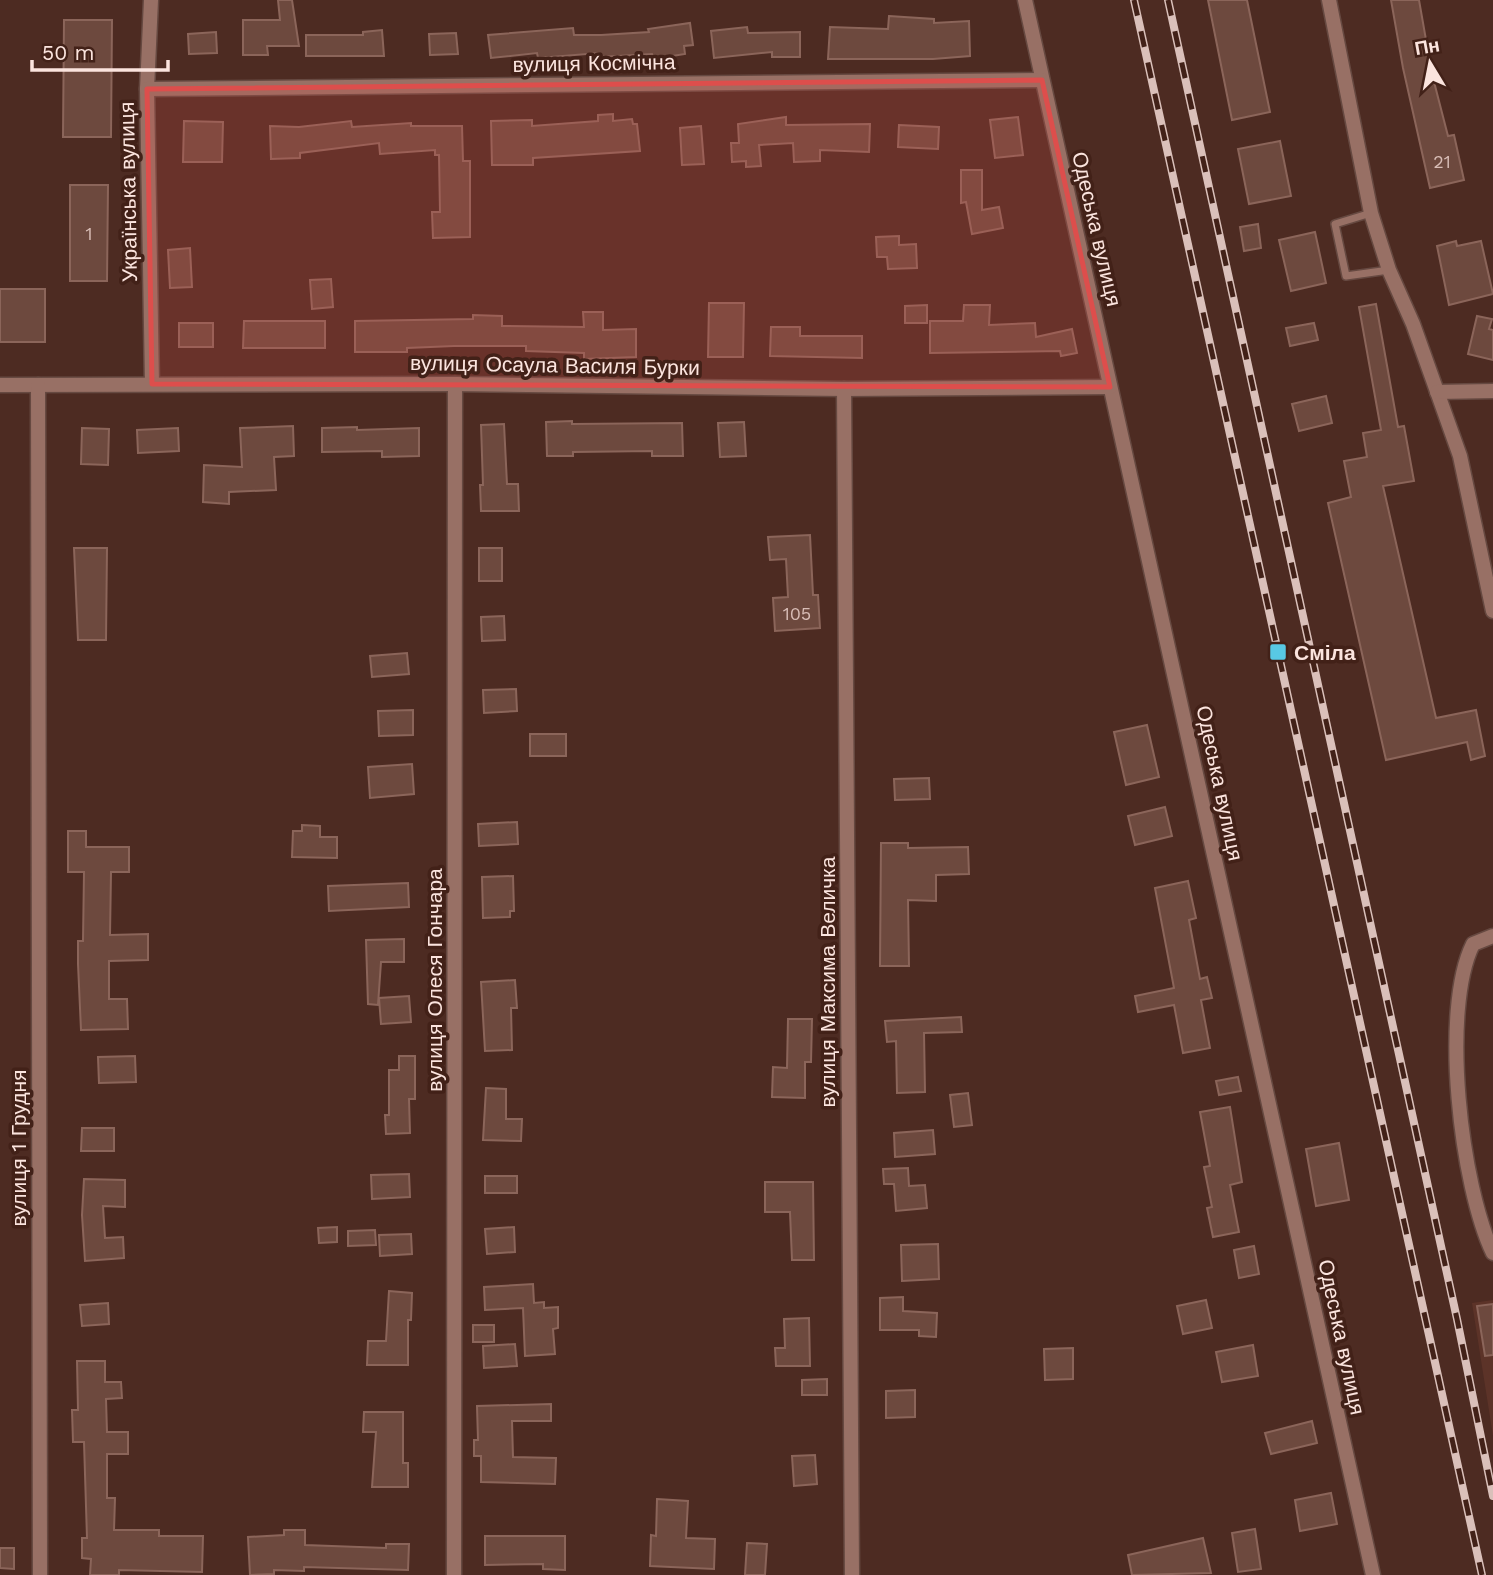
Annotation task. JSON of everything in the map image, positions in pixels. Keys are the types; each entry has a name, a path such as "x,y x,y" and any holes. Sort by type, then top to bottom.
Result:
{"street":[{"name":"Українська вулиця","path":"151,0 147,89 152,384"},
{"name":"Одеська вулиця","path":"1025,0 1370,1574"},
{"path":"1329,0 1371,213 1389,270 1413,324 1460,456 1493,611"},
{"name":"вулиця Космічна","path":"147,89 1042,79"},
{"name":"вулиця Осаула Василя Бурки","path":"0,385 455,384 844,390 1110,387"},
{"name":"вулиця Олеся Гончара","path":"454,1575 455,384"},
{"name":"вулиця 1 Грудня","path":"38,385 40,1575"},
{"name":"вулиця Максима Величка","path":"844,390 852,1575"},
{"path":"1437,392 1493,391"},
{"path":"1493,936 1473,944 1462,964 1457,1000 1459,1106 1478,1219 1493,1253"}],"lane":[{"path":"1371,213 1335,224 1346,276 1389,270"}],"highlighted area":[{"path":"1042,80 1110,387 152,384 147,89"}],"shaded area":[{"path":"1493,1300 1493,1436 1472,1303"}],"building":[{"path":"278,0 292,0 299,46 267,46 268,55 243,55 243,20 280,20"},
{"path":"1208,0 1247,0 1270,112 1232,120"},
{"path":"1391,0 1419,0 1432,74 1448,136 1454,135 1464,180 1430,188"},
{"path":"889,16 934,19 934,23 969,21 970,56 933,59 828,59 830,27 888,29"},
{"path":"64,20 112,20 111,137 63,137"},
{"path":"690,23 693,45 684,46 685,54 653,59 652,54 599,57 599,53 538,58 537,53 491,58 488,35 573,28 574,35 601,35 649,32 648,29"},
{"path":"747,27 748,33 800,32 800,57 772,57 772,52 714,58 711,31"},
{"path":"382,30 384,56 306,56 306,35 363,35 363,32"},
{"path":"216,32 217,53 189,54 188,34"},
{"path":"456,33 458,54 430,55 429,34"},
{"path":"613,114 613,121 632,119 633,124 637,124 640,151 533,158 533,165 492,165 491,121 532,120 532,126 598,121 598,115"},
{"path":"786,117 786,125 870,124 869,152 820,150 820,161 794,162 793,143 759,145 761,166 746,167 746,161 732,162 731,143 739,143 738,124"},
{"path":"1018,117 1023,155 995,158 990,120"},
{"path":"184,121 223,122 222,162 183,162"},
{"path":"351,121 352,127 411,123 411,126 462,126 463,161 470,161 470,237 433,238 432,212 440,212 439,155 435,155 435,150 380,154 379,143 300,153 300,158 271,159 270,126 299,127"},
{"path":"899,125 939,127 938,149 898,147"},
{"path":"701,126 704,164 682,165 680,128"},
{"path":"1280,141 1291,196 1249,204 1238,149"},
{"path":"961,170 982,170 982,210 999,207 1003,228 972,234 966,202 961,203"},
{"path":"70,185 108,185 107,281 70,281"},
{"path":"1258,224 1261,248 1244,251 1240,227"},
{"path":"1315,232 1326,283 1291,291 1279,240"},
{"path":"899,236 899,245 916,244 917,268 888,269 887,257 877,257 876,237"},
{"path":"1456,241 1457,246 1481,241 1493,294 1449,305 1437,246"},
{"path":"190,248 192,287 170,288 168,250"},
{"path":"331,279 333,307 312,309 310,280"},
{"path":"0,289 45,289 45,342 0,342"},
{"path":"709,303 744,303 743,357 708,357"},
{"name":"Сміла","path":"1376,304 1398,427 1404,426 1414,481 1383,486 1436,718 1476,710 1485,756 1471,760 1467,742 1386,760 1328,503 1351,497 1344,461 1367,457 1363,433 1381,430 1359,307"},
{"path":"927,305 927,323 905,323 905,306"},
{"path":"964,305 990,305 989,325 1035,323 1036,337 1072,329 1077,353 1061,356 1060,351 930,353 930,321 963,321"},
{"path":"583,312 603,312 603,330 636,329 636,357 584,359 584,353 526,351 526,346 454,346 407,348 407,352 355,352 355,321 473,319 473,315 502,316 502,326 584,327"},
{"path":"1477,316 1492,319 1489,329 1493,330 1493,360 1468,354"},
{"path":"244,321 325,321 325,348 243,348"},
{"path":"179,323 213,323 213,347 179,347"},
{"path":"1314,323 1318,340 1290,346 1286,328"},
{"path":"771,327 800,327 800,336 862,336 862,358 770,356"},
{"path":"1326,396 1332,423 1299,431 1292,404"},
{"path":"572,421 572,424 682,423 683,456 652,456 652,451 573,452 573,456 547,456 546,422"},
{"path":"744,422 746,456 720,457 718,423"},
{"path":"504,424 507,484 518,484 519,511 481,511 481,425"},
{"path":"293,426 294,456 274,457 276,490 229,492 229,504 203,502 204,465 242,467 240,428"},
{"path":"357,427 357,430 419,428 419,456 382,457 382,451 322,452 322,428"},
{"path":"82,428 109,429 108,465 81,464"},
{"path":"178,428 179,451 138,453 137,430"},
{"path":"810,535 813,595 818,595 820,628 775,631 773,598 788,597 786,559 770,560 768,537"},
{"path":"74,548 107,548 106,640 78,640"},
{"path":"479,548 502,548 502,581 479,581"},
{"path":"504,616 505,640 482,641 481,617"},
{"path":"407,653 409,674 372,677 370,656"},
{"path":"516,689 517,711 484,713 483,690"},
{"path":"413,710 413,735 379,736 378,711"},
{"path":"1147,725 1159,777 1126,785 1114,732"},
{"path":"530,734 566,734 566,756 530,756"},
{"path":"412,764 414,794 370,798 368,767"},
{"path":"929,778 930,799 895,800 894,779"},
{"path":"1165,807 1172,836 1135,845 1128,816"},
{"path":"517,822 518,844 479,846 478,824"},
{"path":"302,825 320,826 320,837 337,837 337,858 292,857 293,831 302,831"},
{"path":"68,831 86,831 86,847 129,847 129,872 111,872 110,935 148,934 148,960 109,961 109,999 127,999 128,1029 81,1030 78,941 83,941 84,872 68,872"},
{"path":"881,843 908,843 908,848 968,847 969,874 936,875 936,901 908,900 909,966 880,966"},
{"path":"513,876 514,911 510,911 510,917 483,918 482,877"},
{"path":"1188,881 1196,918 1189,920 1200,979 1207,977 1212,998 1201,1000 1210,1048 1183,1053 1174,1005 1138,1012 1135,996 1174,988 1155,888"},
{"path":"408,883 409,907 329,911 328,886"},
{"path":"404,939 404,962 381,962 378,1005 368,1004 366,940"},
{"path":"515,980 517,1008 511,1008 512,1050 485,1051 481,982"},
{"path":"409,996 411,1022 381,1024 379,998"},
{"path":"961,1017 962,1032 924,1033 925,1092 897,1093 896,1041 887,1042 885,1021"},
{"path":"788,1019 812,1019 811,1062 805,1062 805,1098 772,1097 773,1067 787,1068"},
{"path":"135,1056 136,1082 99,1083 98,1057"},
{"path":"399,1056 415,1056 415,1099 409,1099 410,1133 386,1134 385,1115 389,1115 389,1070 399,1070"},
{"path":"1238,1077 1241,1091 1219,1095 1216,1081"},
{"path":"486,1088 506,1089 506,1119 522,1119 521,1141 483,1140"},
{"path":"968,1093 972,1125 954,1127 950,1095"},
{"path":"1230,1107 1242,1182 1230,1185 1239,1232 1213,1237 1207,1208 1212,1207 1204,1167 1210,1166 1200,1112"},
{"path":"82,1128 114,1128 114,1151 81,1151"},
{"path":"933,1130 935,1154 895,1157 894,1133"},
{"path":"1339,1143 1349,1200 1316,1206 1306,1149"},
{"path":"908,1168 909,1186 925,1185 927,1208 896,1211 894,1184 884,1184 883,1169"},
{"path":"409,1174 410,1197 372,1199 371,1175"},
{"path":"485,1176 517,1176 517,1193 485,1193"},
{"path":"84,1179 125,1180 125,1207 103,1206 105,1238 123,1237 124,1258 85,1261 82,1215"},
{"path":"765,1182 813,1182 814,1260 792,1260 790,1212 765,1212"},
{"path":"337,1227 337,1242 319,1243 318,1228"},
{"path":"514,1227 515,1252 487,1254 485,1229"},
{"path":"375,1230 376,1245 348,1246 348,1231"},
{"path":"411,1234 412,1254 380,1256 379,1235"},
{"path":"938,1244 939,1279 902,1281 901,1245"},
{"path":"1254,1246 1259,1274 1239,1278 1234,1250"},
{"path":"533,1284 534,1303 544,1302 544,1308 558,1307 558,1328 553,1329 555,1354 525,1356 523,1308 485,1310 484,1287"},
{"path":"389,1291 412,1293 411,1320 408,1320 408,1365 367,1365 368,1341 386,1341"},
{"path":"903,1297 903,1311 937,1313 936,1337 919,1336 919,1330 880,1330 880,1298"},
{"path":"1206,1300 1212,1328 1183,1334 1177,1306"},
{"path":"108,1303 109,1324 82,1326 80,1305"},
{"path":"1493,1304 1493,1355 1485,1356 1477,1306"},
{"path":"809,1318 810,1366 776,1366 775,1348 785,1348 784,1319"},
{"path":"473,1325 494,1325 494,1342 473,1342"},
{"path":"515,1344 517,1366 484,1368 483,1346"},
{"path":"1253,1345 1258,1376 1222,1382 1216,1352"},
{"path":"1073,1348 1073,1379 1045,1380 1044,1349"},
{"path":"77,1361 105,1361 105,1382 121,1382 122,1398 106,1399 107,1432 128,1432 128,1454 107,1454 107,1498 115,1498 114,1530 159,1530 159,1536 203,1536 202,1572 119,1570 119,1575 90,1575 91,1559 82,1558 82,1538 87,1538 84,1442 73,1442 72,1410 78,1410"},
{"path":"827,1379 827,1395 802,1395 802,1380"},
{"path":"915,1390 915,1417 886,1418 886,1391"},
{"path":"551,1404 551,1421 512,1421 513,1457 556,1458 555,1484 481,1482 481,1456 474,1456 474,1440 478,1440 477,1406"},
{"path":"364,1412 403,1412 403,1463 408,1463 408,1487 372,1487 376,1432 363,1432"},
{"path":"1312,1421 1317,1443 1271,1454 1265,1433"},
{"path":"815,1455 817,1484 794,1486 792,1456"},
{"path":"1331,1493 1337,1524 1300,1531 1295,1500"},
{"path":"657,1499 688,1501 686,1538 715,1539 714,1569 650,1566 651,1535 656,1536"},
{"path":"1255,1529 1261,1569 1238,1572 1232,1533"},
{"path":"284,1530 305,1530 305,1545 386,1548 386,1544 409,1544 408,1570 304,1567 304,1571 274,1570 274,1574 250,1575 248,1537 284,1535"},
{"path":"485,1536 565,1536 565,1570 543,1569 543,1564 485,1565"},
{"path":"1203,1538 1211,1573 1132,1575 1128,1555"},
{"path":"747,1543 767,1544 765,1575 745,1575"},
{"path":"0,1548 14,1548 14,1569 0,1568"}],"railway":[{"path":"1134,0 1482,1575"},
{"path":"1168,0 1457,1319 1493,1496"}],"place":[{"name":"Сміла","path":"1278,652"}]}
